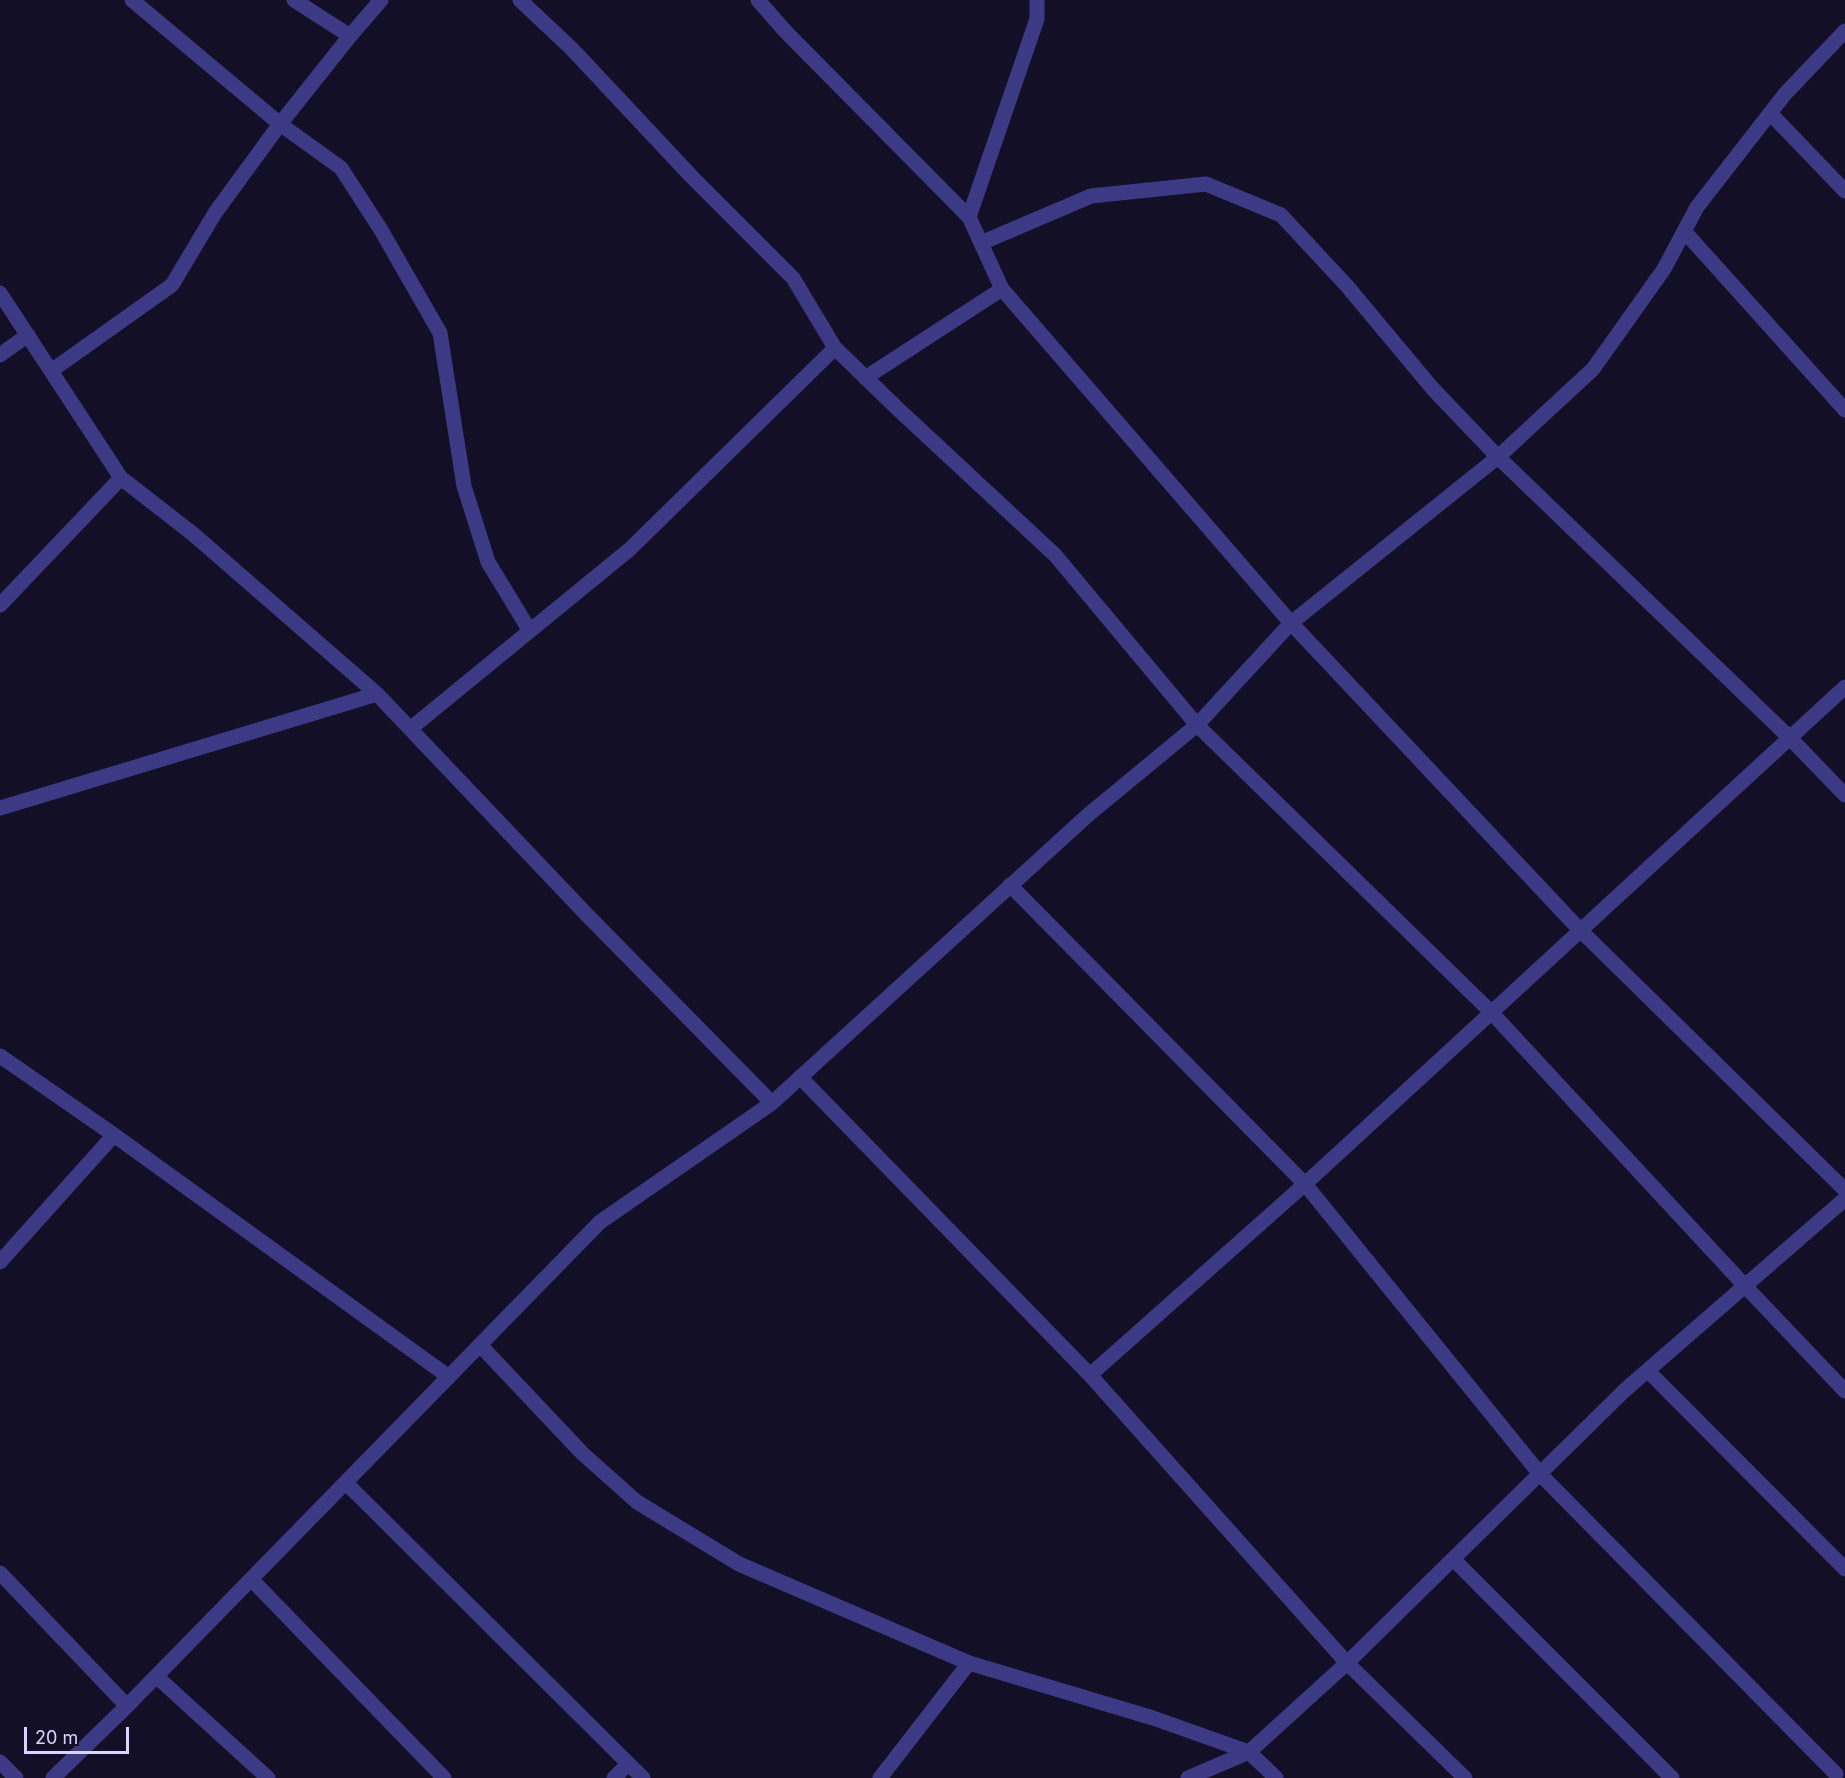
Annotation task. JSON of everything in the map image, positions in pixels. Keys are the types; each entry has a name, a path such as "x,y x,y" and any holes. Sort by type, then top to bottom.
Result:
{"street":[{"path":"132,0 280,124 341,168 381,230 440,333 465,486 488,562 530,631"},
{"path":"294,0 350,36"},
{"path":"51,370 172,285 215,213 280,124 381,0"},
{"path":"520,0 572,49 691,176 793,278 835,348 1055,555 1197,725 1491,1012 1845,1391"},
{"path":"758,0 785,31 969,217 1002,289 1291,623 1581,930 1845,1190"},
{"path":"969,217 1037,19 1036,0"},
{"path":"53,1778 127,1706 600,1222 772,1103 1088,815 1197,725 1291,623 1498,457 1593,369 1664,269 1697,207 1785,94 1845,30"},
{"path":"1770,113 1845,191"},
{"path":"981,243 1091,196 1206,184 1281,215 1332,270 1433,389 1498,457 1790,738 1845,795"},
{"path":"1684,231 1845,410"},
{"path":"866,378 1002,289"},
{"path":"0,293 121,478 194,534 377,694 588,916 772,1103"},
{"path":"0,355 28,335"},
{"path":"410,729 630,549 835,348"},
{"path":"0,605 121,478"},
{"path":"1090,1375 1305,1184 1845,687"},
{"path":"0,808 377,694"},
{"path":"1010,885 1305,1184 1540,1474 1837,1772"},
{"path":"0,1056 449,1377"},
{"path":"800,1077 1090,1375 1347,1663 1465,1778"},
{"path":"0,1262 114,1136"},
{"path":"1188,1778 1249,1752 1347,1663 1625,1390 1845,1199"},
{"path":"480,1345 583,1454 637,1502 739,1564 969,1663 1153,1718 1249,1752 1276,1778"},
{"path":"1648,1371 1845,1569"},
{"path":"346,1483 643,1778"},
{"path":"1453,1559 1672,1778"},
{"path":"0,1573 127,1706"},
{"path":"251,1579 444,1778"},
{"path":"880,1778 969,1663"},
{"path":"156,1676 268,1778"},
{"path":"0,1762 16,1778"},
{"path":"614,1778 628,1764"}]}
